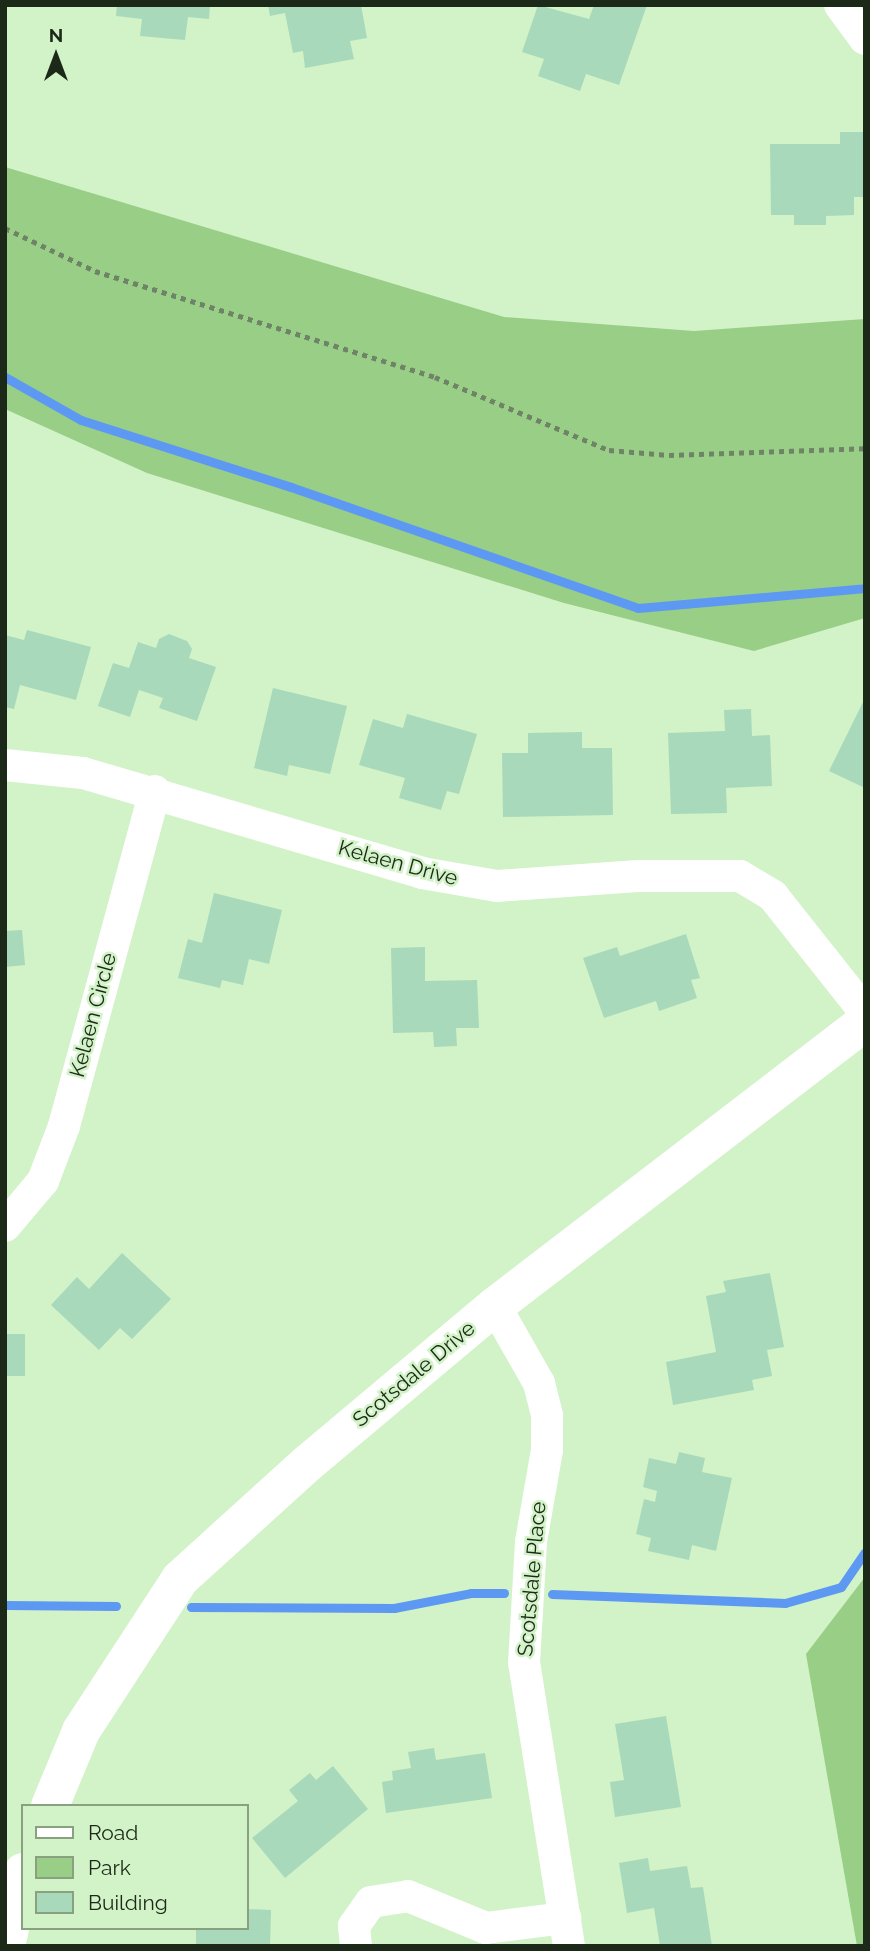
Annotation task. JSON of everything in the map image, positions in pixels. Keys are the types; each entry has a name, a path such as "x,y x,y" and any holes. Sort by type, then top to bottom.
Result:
{"street":[{"path":"840,5 865,39"},
{"name":"Kelaen Drive","path":"5,765 83,773 156,791 422,873 497,886 638,876 740,876 773,896 865,1012"},
{"name":"Kelaen Circle","path":"5,1226 43,1181 64,1126 156,791"},
{"name":"Scotsdale Drive","path":"51,1804 81,1731 180,1579 308,1463 495,1306 865,1022"},
{"name":"Scotsdale Place","path":"495,1306 540,1383 547,1416 547,1450 531,1542 524,1662 567,1932"},
{"path":"6,1946 21,1881"},
{"path":"356,1946 354,1926 371,1902 408,1896 478,1937 567,1932"}],"path":[{"path":"5,228 95,271 435,377 609,450 669,455 865,448"}],"green space":[{"path":"5,167 504,317 694,331 865,319 865,618 754,651 564,603 147,473 5,409"},
{"path":"865,1577 865,1946 857,1946 806,1654"}],"building":[{"path":"117,5 210,5 209,19 188,17 185,40 140,36 142,19 116,16"},
{"path":"268,5 361,5 367,38 350,41 354,59 305,68 303,51 293,53 285,13 270,16"},
{"path":"538,5 589,19 594,5 647,5 619,85 586,74 580,91 538,76 544,59 522,52"},
{"path":"840,132 865,132 865,197 854,197 854,215 826,216 826,225 794,225 794,215 771,215 770,144 840,144"},
{"path":"27,630 91,647 76,700 20,685 14,709 5,707 5,635 24,640"},
{"path":"169,634 187,641 192,649 189,658 216,667 197,721 159,708 163,698 139,690 130,717 98,706 113,663 129,668 138,642 156,648 159,639"},
{"path":"273,688 347,706 330,774 289,765 287,776 254,768"},
{"path":"863,702 865,703 865,788 829,771"},
{"path":"751,709 752,736 770,735 772,786 726,788 727,813 671,814 668,733 725,731 724,710"},
{"path":"407,714 477,734 459,794 447,791 441,810 399,798 405,778 359,765 373,719 403,728"},
{"path":"582,732 582,748 612,748 613,815 503,817 502,753 528,753 528,733"},
{"path":"214,893 282,910 269,964 249,959 243,985 222,980 220,988 178,978 188,939 202,943"},
{"path":"22,930 25,965 5,967 5,931"},
{"path":"686,934 700,978 691,980 697,998 659,1011 656,1001 604,1018 583,958 617,947 620,956"},
{"path":"425,947 425,981 477,980 479,1028 456,1028 457,1046 434,1047 433,1032 393,1033 391,948"},
{"path":"122,1253 171,1299 132,1339 120,1328 99,1350 51,1305 77,1277 89,1289"},
{"path":"770,1273 784,1347 767,1350 772,1376 752,1380 754,1390 673,1405 666,1362 716,1352 706,1296 726,1292 723,1281"},
{"path":"5,1334 25,1334 25,1376 5,1376"},
{"path":"679,1452 705,1458 702,1472 732,1478 716,1551 692,1545 689,1560 648,1551 651,1538 636,1534 644,1499 655,1502 657,1491 643,1487 649,1458 676,1464"},
{"path":"666,1716 681,1807 615,1817 610,1782 624,1780 615,1724"},
{"path":"434,1748 436,1760 485,1753 492,1798 386,1813 382,1782 393,1780 392,1771 411,1768 408,1752"},
{"path":"333,1766 368,1809 285,1878 252,1838 298,1801 289,1790 310,1773 316,1780"},
{"path":"648,1858 650,1871 687,1866 691,1888 703,1887 712,1946 660,1946 654,1908 627,1913 619,1863"},
{"path":"248,1909 271,1910 270,1946 196,1946 196,1930 248,1930"}],"waterway":[{"path":"5,377 81,420 291,487 638,608 865,588"},
{"path":"552,1594 785,1603 841,1587 865,1552"},
{"path":"191,1607 394,1608 471,1593 504,1593"},
{"path":"5,1605 116,1606"}]}
